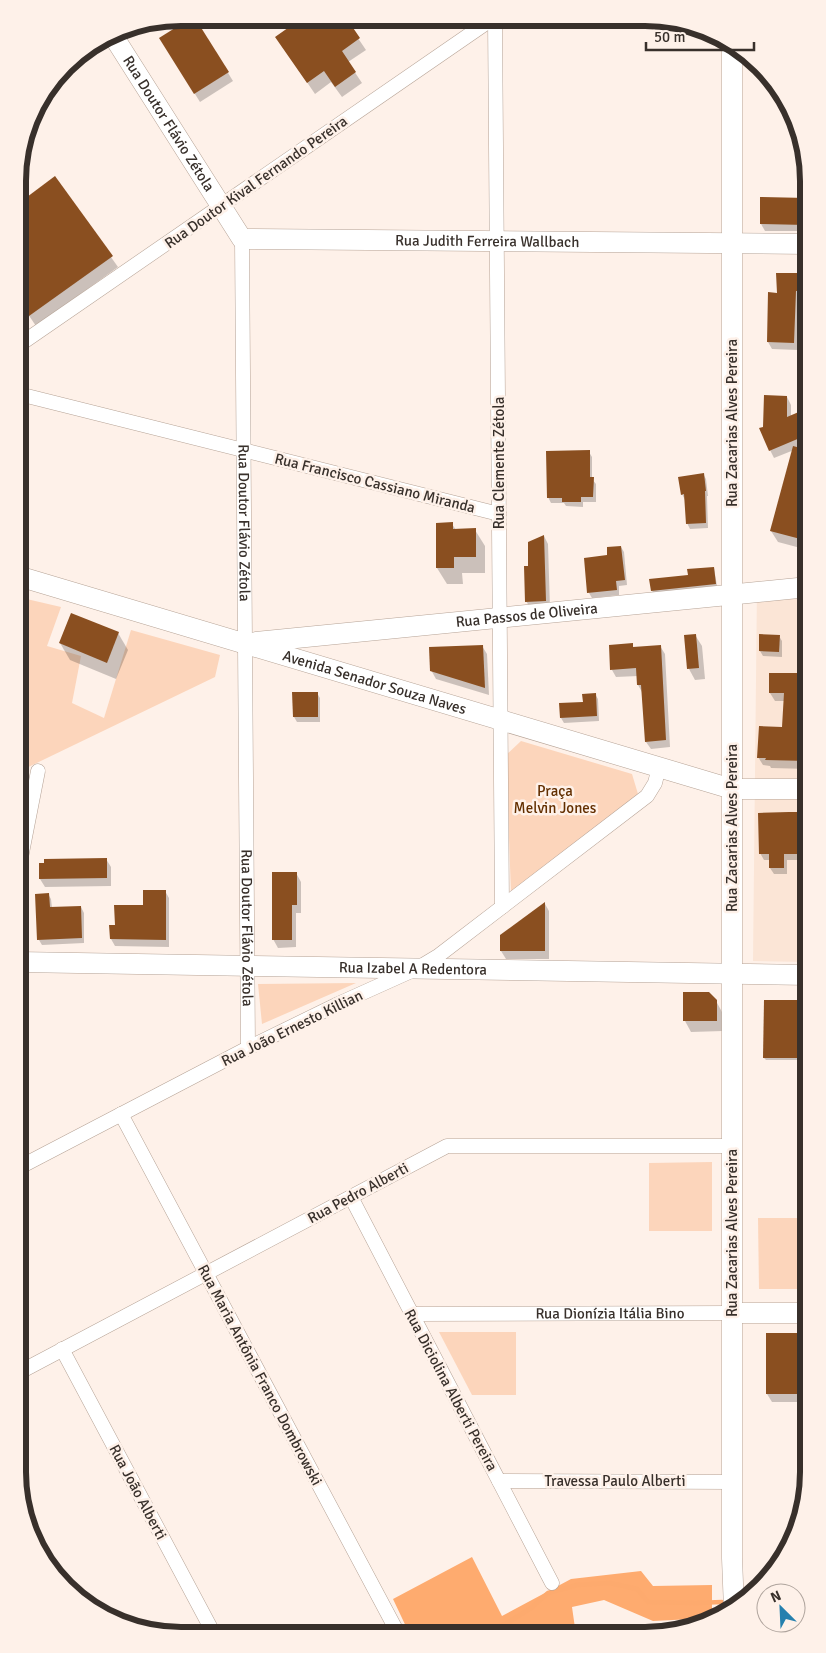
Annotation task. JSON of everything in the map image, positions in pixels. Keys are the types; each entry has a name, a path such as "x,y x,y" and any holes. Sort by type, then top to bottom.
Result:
{"main road":[{"name":"Rua Doutor Flávio Zétola","path":"116,41 242,239"},
{"name":"Rua Zacarias Alves Pereira","path":"732,53 732,1558 734,1599"},
{"name":"Rua Judith Ferreira Wallbach","path":"242,239 800,244"},
{"name":"Avenida Senador Souza Naves","path":"27,579 732,789 800,789"},
{"name":"Rua Passos de Oliveira","path":"245,643 800,588"},
{"name":"Rua Izabel A Redentora","path":"26,962 799,975"},
{"name":"Rua Dionízia Itália Bino","path":"732,1314 799,1314"}],"street":[{"name":"Rua Doutor Kival Fernando Pereira","path":"27,340 485,26"},
{"name":"Rua Clemente Zétola","path":"494,26 502,907"},
{"name":"Rua Doutor Flávio Zétola","path":"242,239 248,1048"},
{"name":"Rua Francisco Cassiano Miranda","path":"27,396 499,514"},
{"name":"Rua João Ernesto Killian","path":"26,1164 248,1048 418,968 444,952 647,796 655,783 659,767"},
{"path":"26,830 38,771"},
{"path":"27,797 33,797"},
{"name":"Rua Maria Antônia Franco Dombrowski","path":"121,1114 394,1627"},
{"name":"Rua Pedro Alberti","path":"26,1369 447,1146 732,1146"},
{"name":"Rua Diciolina Alberti Pereira","path":"351,1197 552,1583"},
{"name":"Rua Dionízia Itália Bino","path":"412,1314 732,1314"},
{"name":"Rua João Alberti","path":"62,1350 210,1627"},
{"name":"Travessa Paulo Alberti","path":"499,1480 732,1482"}],"shaded area":[{"path":"800,582 799,962 753,961 757,586"},
{"path":"472,1557 502,1616 571,1579 641,1571 653,1586 712,1585 712,1611 695,1619 653,1621 604,1600 572,1607 575,1627 406,1627 393,1599"}],"green space":[{"path":"27,599 61,607 47,646 81,656 72,703 104,718 131,630 220,655 215,677 27,768"},
{"name":"Praça Melvin Jones","path":"521,741 632,774 638,794 511,893 506,755"},
{"path":"356,983 262,1024 258,984"},
{"path":"712,1162 712,1231 649,1231 649,1163"},
{"path":"758,1218 799,1218 799,1289 759,1289"},
{"path":"439,1332 516,1332 516,1395 472,1395"}],"building":[{"path":"177,27 201,27 229,72 194,94 159,38"},
{"path":"290,27 352,27 360,38 342,51 356,72 335,87 324,71 307,83 275,37"},
{"path":"55,176 113,256 29,316 27,313 27,197"},
{"path":"760,197 800,198 800,225 760,224"},
{"path":"776,273 800,273 800,291 796,291 794,343 767,342 768,292 777,293"},
{"path":"764,395 787,396 787,417 800,412 800,438 769,451 759,428 763,427"},
{"path":"793,446 800,448 800,539 770,531"},
{"path":"590,450 590,477 594,477 593,497 581,497 581,502 562,502 562,498 547,498 546,451"},
{"path":"704,473 706,523 686,524 684,494 681,495 678,477"},
{"path":"453,522 453,529 476,528 476,557 454,557 454,568 436,568 436,523"},
{"path":"544,535 546,601 525,602 524,566 528,566 528,542"},
{"path":"621,546 625,580 616,581 617,590 587,593 584,558 607,555 607,547"},
{"path":"714,567 716,584 651,591 649,579 688,575 687,569"},
{"path":"71,613 119,632 107,663 59,643"},
{"path":"696,634 699,668 687,669 684,635"},
{"path":"759,634 780,635 779,652 759,651"},
{"path":"633,643 633,647 661,645 666,740 645,742 641,685 637,685 636,668 610,670 609,645"},
{"path":"483,645 485,688 430,671 429,647"},
{"path":"769,673 800,673 800,761 757,758 759,726 782,727 784,693 769,693"},
{"path":"292,692 318,692 318,717 293,717"},
{"path":"596,693 597,716 560,718 559,703 583,702 582,694"},
{"path":"800,812 799,854 784,854 784,868 769,868 769,854 759,854 758,813"},
{"path":"107,858 107,878 39,879 39,863 44,863 44,859"},
{"path":"272,872 297,872 297,905 292,905 292,940 272,940"},
{"path":"143,890 166,890 166,940 110,939 109,925 115,925 114,905 143,905"},
{"path":"49,893 50,907 81,906 82,938 37,940 35,894"},
{"path":"545,902 545,951 500,951 500,935"},
{"path":"683,992 709,992 717,1000 717,1021 683,1021"},
{"path":"764,1000 799,1000 799,1058 763,1058"},
{"path":"766,1333 799,1333 799,1394 766,1394"}],"waterway":[{"path":"498,1627 531,1608 548,1593 577,1585 610,1583 637,1589 648,1602 722,1602"}]}
